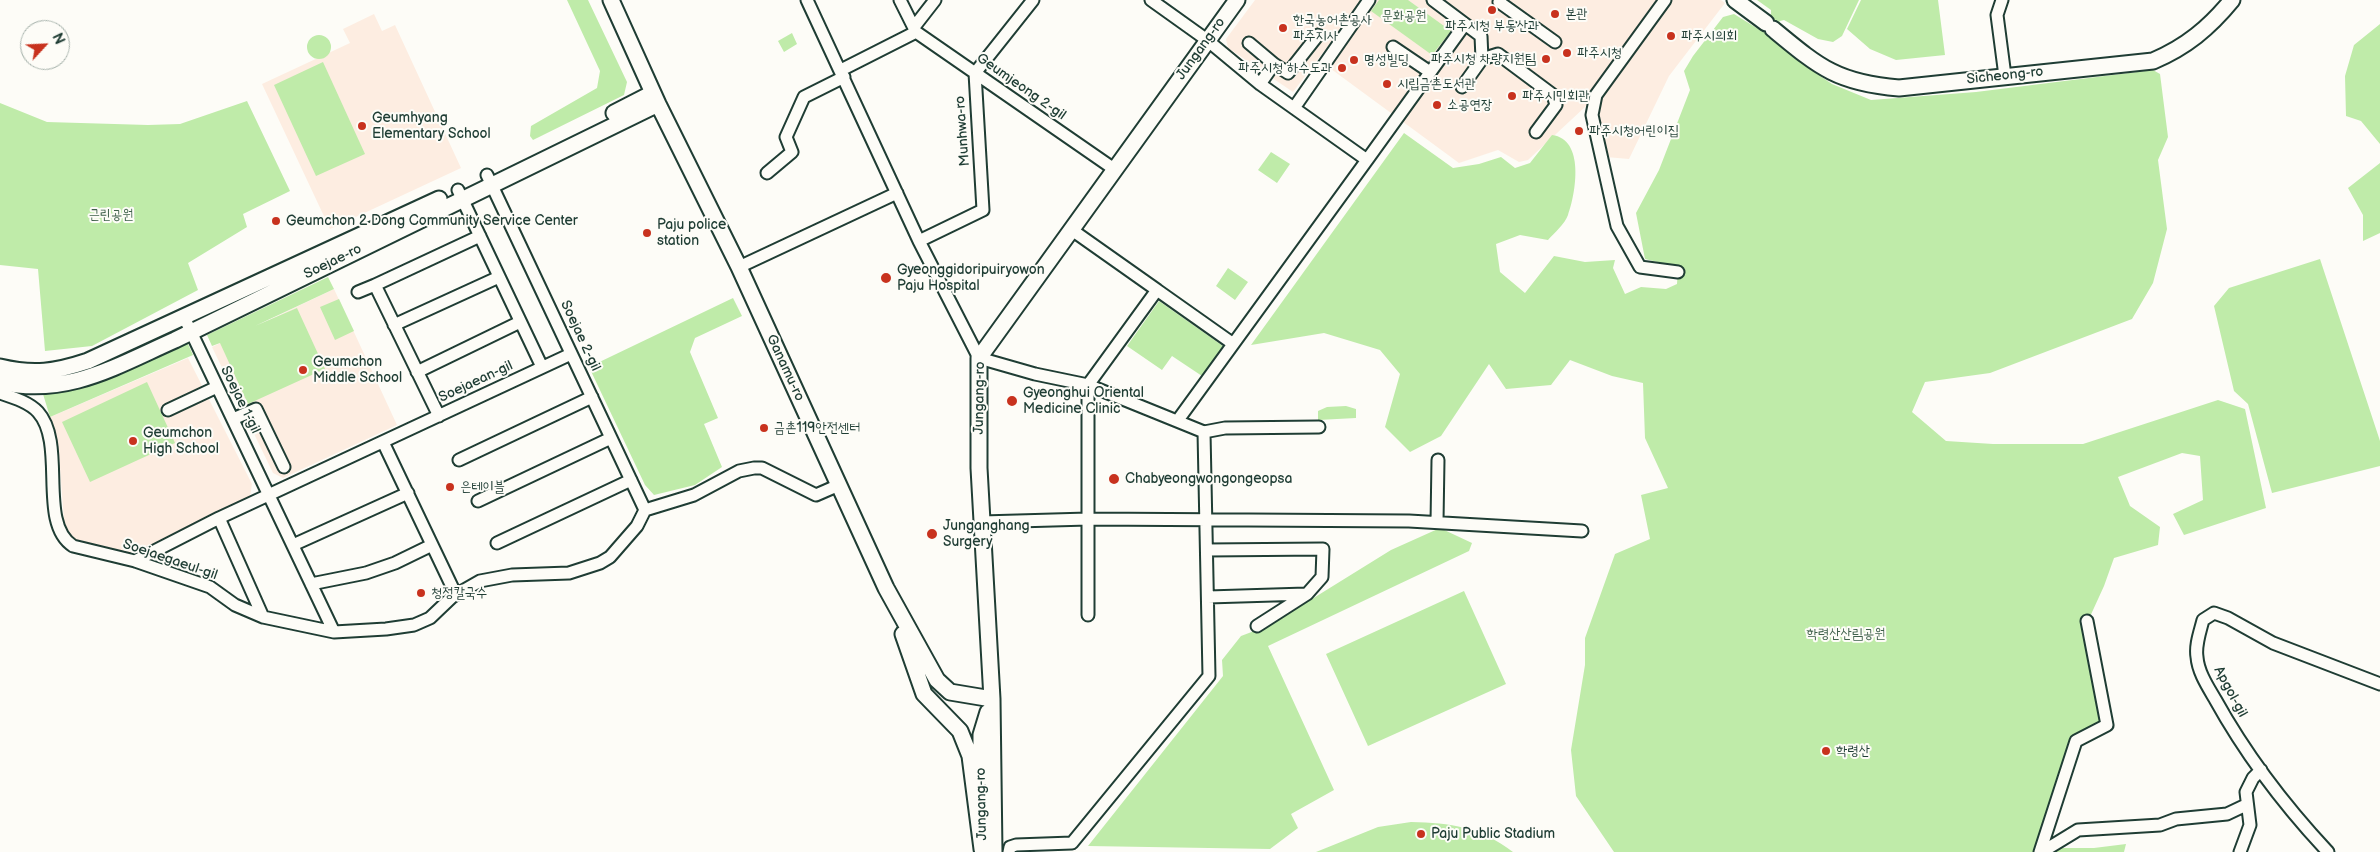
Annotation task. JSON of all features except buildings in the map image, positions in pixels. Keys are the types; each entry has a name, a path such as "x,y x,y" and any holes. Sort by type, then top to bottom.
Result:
{"street":[{"name":"Ganamu-ro","path":"611,0 656,98 739,267 886,588 937,680 950,692 992,699"},
{"path":"806,0 919,241 979,358 1035,374 1088,386 1132,405 1178,420 1204,432 1225,428 1319,426"},
{"name":"Geumjeong 2-gil","path":"900,0 915,30 1114,170"},
{"path":"767,173 792,152 786,136 804,97 915,30 935,0"},
{"path":"975,73 1033,0"},
{"path":"1151,0 1207,40 1260,84 1367,160"},
{"name":"Jungang-ro","path":"986,851 981,735 992,699 982,522 979,358 1237,0"},
{"path":"1294,108 1369,0"},
{"path":"1433,0 1481,36 1482,59"},
{"path":"1500,0 1499,2 1555,42"},
{"path":"1665,0 1596,94 1592,115 1617,226 1640,267 1678,272"},
{"name":"Sicheong-ro","path":"1735,0 1812,61 1834,74 1877,86 1899,88 2153,61 2171,53 2202,32 2232,0"},
{"path":"2002,0 1996,15 2005,76"},
{"path":"1178,420 1465,24"},
{"path":"1249,43 1288,74 1318,35"},
{"path":"1394,48 1430,72"},
{"path":"1462,87 1482,59 1498,54 1553,95 1556,105 1536,132"},
{"path":"1260,84 1274,64"},
{"name":"Munhwa-ro","path":"919,241 983,210 975,73"},
{"path":"0,367 24,372 47,372 70,367 460,194 656,98"},
{"name":"Soejae 2-gil","path":"489,180 645,510"},
{"path":"739,267 898,193"},
{"path":"460,194 542,368"},
{"name":"Soejae-ro","path":"0,382 23,387 48,386 74,382 93,376 191,332 460,194"},
{"path":"1072,230 1232,343"},
{"path":"358,292 480,236"},
{"path":"394,325 499,277"},
{"name":"Soejaean-gil","path":"375,285 439,416 571,354"},
{"path":"1088,616 1088,386 1108,355 1157,290"},
{"name":"Soejae 1-gil","path":"184,317 334,632"},
{"path":"417,372 520,322"},
{"path":"168,410 217,386"},
{"name":"Soejaegaeul-gil","path":"0,393 28,404 38,412 44,421 52,451 57,526 64,541 73,546 135,561 210,587 236,605 263,617 334,632 414,625 430,618 456,594 480,581 512,575 569,573 600,563 610,557 637,526 645,510"},
{"path":"459,460 592,397"},
{"path":"233,419 256,409 284,467"},
{"path":"135,561 219,518 439,416"},
{"path":"1009,852 1010,847 1016,845 1072,842 1209,676 1204,432"},
{"path":"478,502 611,438"},
{"path":"384,442 456,594"},
{"path":"1437,522 1438,460"},
{"path":"645,510 694,496 739,471 754,468 762,468 816,495 839,485"},
{"path":"497,544 631,480"},
{"path":"293,545 408,493"},
{"path":"219,518 263,617"},
{"path":"982,522 1088,519 1437,522 1582,532"},
{"path":"311,584 366,573 395,563 432,545"},
{"path":"1207,550 1323,549 1322,577 1307,594 1257,626"},
{"path":"886,588 924,694 960,731 970,756 986,851"},
{"path":"1208,597 1307,594"},
{"name":"Apgol-gil","path":"2328,852 2300,822 2245,749 2206,682 2196,658 2198,637 2203,620 2214,613 2228,618 2273,643 2380,684"},
{"path":"2041,852 2076,741 2107,725 2088,622"},
{"path":"2240,852 2250,825 2246,805 2246,792 2253,778 2261,770"},
{"path":"2041,852 2078,830 2160,825 2176,819 2227,814 2246,805"}],"shaded area":[{"path":"1255,0 1363,0 1293,92 1228,48 1226,39"},
{"path":"1375,0 1659,0 1585,107 1528,160 1519,162 1498,150 1459,163 1327,66"},
{"path":"1670,0 1721,0 1725,3 1669,76 1629,159 1606,157 1597,120 1600,98"},
{"name":"Geumhyang Elementary School","path":"374,14 382,31 395,25 461,168 330,229 262,84 350,43 343,29"},
{"path":"334,289 397,425 283,478 273,473 212,347"},
{"path":"188,358 252,484 250,497 129,556 76,543 65,534 59,454 50,417"}],"green space":[{"path":"567,0 588,0 627,82 624,95 533,140 530,136 531,126 597,88 600,71"},
{"name":"문화공원","path":"1379,0 1408,0 1451,31 1432,55 1371,11"},
{"name":"학령산산림공원","path":"1757,0 1859,0 1842,36 1833,42 1818,39 1784,20 1780,21 1769,35 1804,65 1832,84 1871,100 1976,92 2153,70 2160,74 2168,137 2158,160 2167,229 2153,283 2132,319 1990,373 1925,382 1912,412 1946,441 1993,444 2083,444 2218,400 2245,409 2266,508 2184,535 2173,514 2203,500 2200,456 2182,453 2118,477 2130,506 2160,527 2158,545 2114,558 2088,621 2107,725 2076,742 2045,848 2094,848 2126,844 2124,852 1614,852 1576,796 1571,750 1585,665 1585,638 1615,554 1650,539 1641,495 1668,488 1645,438 1643,383 1612,376 1570,360 1551,385 1506,389 1489,364 1441,436 1410,452 1385,427 1400,374 1380,350 1324,333 1251,345 1404,133 1453,168 1479,164 1501,157 1515,168 1530,163 1552,135 1562,139 1570,146 1574,156 1575,168 1574,194 1564,222 1548,240 1520,235 1496,244 1500,272 1525,293 1554,256 1585,262 1615,260 1613,268 1625,294 1641,287 1666,289 1677,284 1678,267 1645,259 1636,213 1659,170 1690,90 1684,71 1723,17 1734,14 1760,30 1771,14 1771,10"},
{"path":"1861,0 1938,0 1945,55 1896,60 1870,49 1847,29"},
{"path":"2380,24 2380,144 2361,121 2346,116 2345,76 2354,45"},
{"path":"792,33 797,44 784,52 778,41"},
{"path":"319,35 328,38 331,47 328,56 319,59 310,56 307,47 310,38"},
{"path":"323,62 365,154 316,176 274,85"},
{"name":"근린공원","path":"247,101 290,191 243,214 247,227 188,263 198,290 92,346 45,351 38,269 0,265 0,103 47,122 148,125 180,124"},
{"path":"1271,152 1290,164 1277,183 1258,170"},
{"path":"2380,163 2380,233 2363,241 2363,215 2348,188"},
{"path":"2320,259 2380,441 2380,466 2272,493 2248,404 2234,391 2214,306 2229,288"},
{"path":"1228,268 1248,282 1235,300 1216,286"},
{"path":"328,277 334,289 255,326 297,308 325,369 248,404 220,343 212,346 207,335"},
{"path":"733,298 742,316 695,338 690,352 718,418 704,424 722,467 695,485 654,495 645,485 589,367"},
{"path":"339,299 354,331 335,340 320,307"},
{"path":"1159,301 1223,346 1202,376 1172,356 1162,370 1127,346"},
{"path":"183,344 188,344 193,355 50,417 43,394 75,387"},
{"path":"147,382 175,443 90,482 62,422"},
{"path":"1346,406 1356,409 1356,418 1318,420 1318,411 1327,407"},
{"path":"1440,528 1472,543 1469,551 1268,646 1334,790 1291,814 1298,828 1270,849 1088,846 1223,676 1222,660 1241,636 1270,625 1391,550"},
{"path":"1464,591 1506,684 1368,746 1326,654"},
{"name":"Paju Public Stadium","path":"1411,822 1452,825 1465,828 1489,837 1513,852 1316,852 1378,827"}],"place":[{"name":"파주시청 부동산과","path":"1492,10"},
{"name":"본관","path":"1555,14"},
{"name":"한국농어촌공사 파주지사","path":"1283,28"},
{"name":"파주시의회","path":"1671,36"},
{"name":"파주시청","path":"1567,53"},
{"name":"파주시청 차량지원팀","path":"1546,59"},
{"name":"명성빌딩","path":"1354,60"},
{"name":"파주시청 하수도과","path":"1342,68"},
{"name":"시립금촌도서관","path":"1387,84"},
{"name":"파주시민회관","path":"1512,96"},
{"name":"소공연장","path":"1437,105"},
{"name":"Geumhyang Elementary School","path":"362,126"},
{"name":"파주시청어린이집","path":"1579,131"},
{"name":"Geumchon 2 Dong Community Service Center","path":"276,221"},
{"name":"Paju police station","path":"647,233"},
{"name":"Gyeonggidoripuiryowon Paju Hospital","path":"886,278"},
{"name":"Geumchon Middle School","path":"303,370"},
{"name":"Gyeonghui Oriental Medicine Clinic","path":"1012,401"},
{"name":"금촌119안전센터","path":"764,428"},
{"name":"Geumchon High School","path":"133,441"},
{"name":"Chabyeongwongongeopsa","path":"1114,479"},
{"name":"은테이블","path":"450,487"},
{"name":"Junganghang Surgery","path":"932,534"},
{"name":"청정칼국수","path":"421,593"},
{"name":"학령산","path":"1826,751"},
{"name":"Paju Public Stadium","path":"1421,834"}]}
